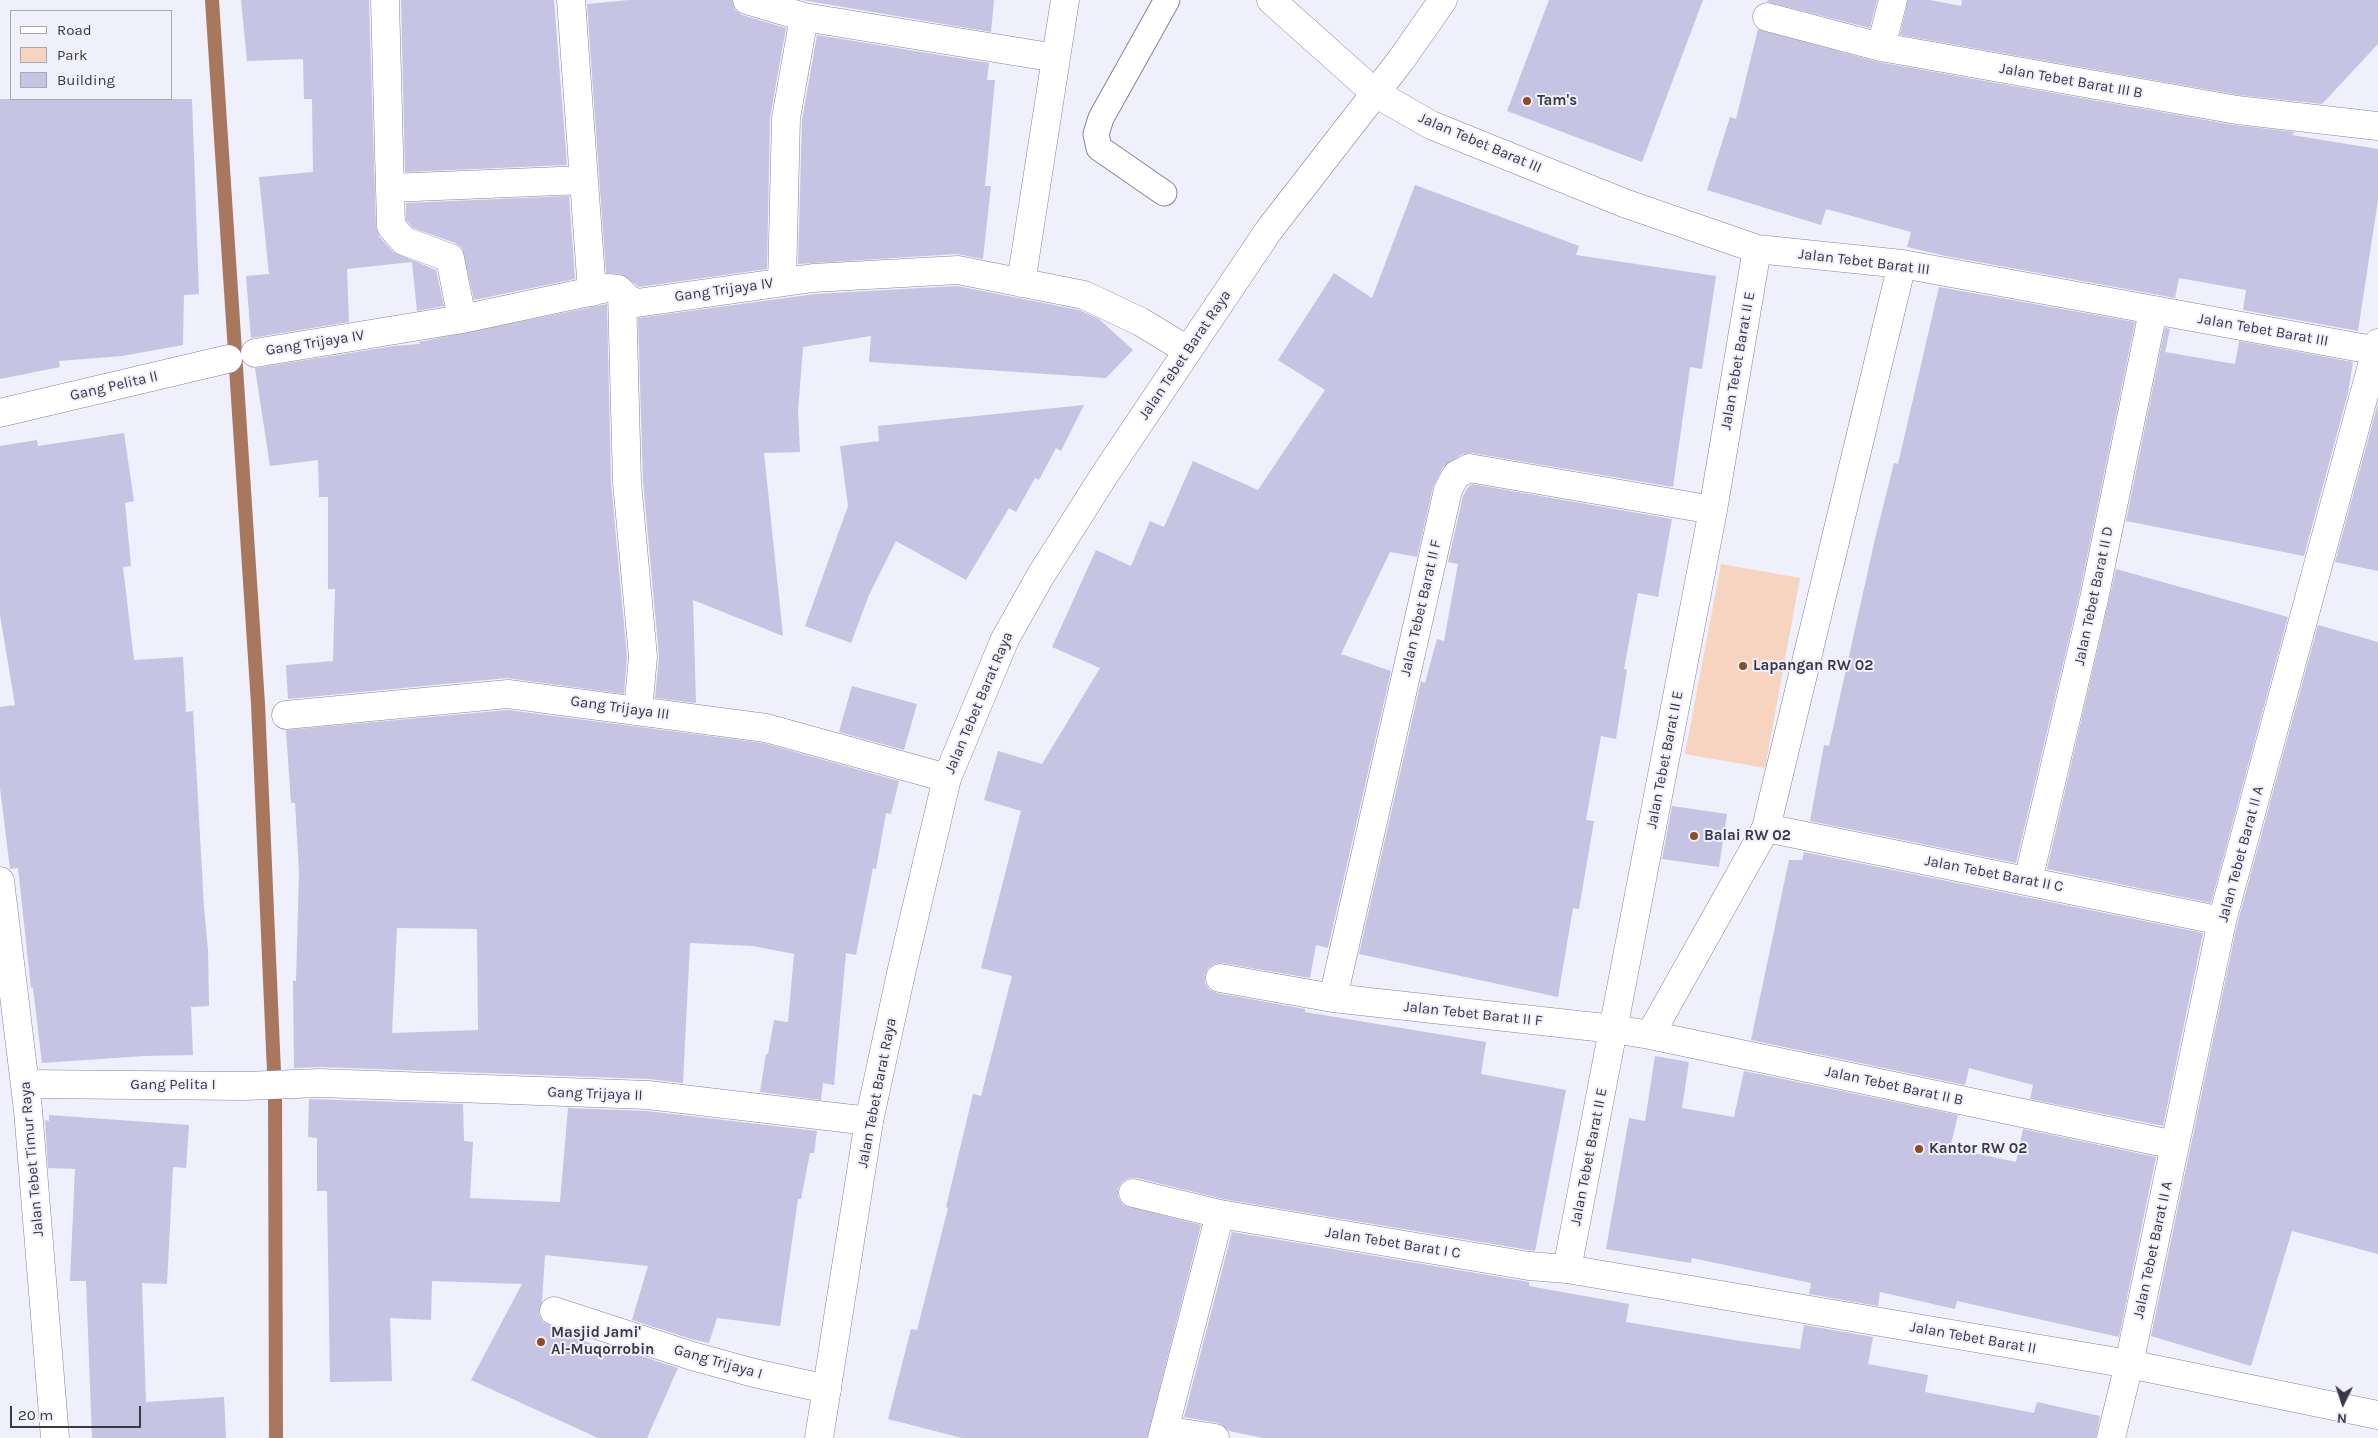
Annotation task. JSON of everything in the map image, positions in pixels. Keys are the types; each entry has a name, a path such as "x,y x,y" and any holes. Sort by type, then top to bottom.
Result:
{"street":[{"path":"385,0 391,226 404,241 450,258 462,320"},
{"path":"571,0 592,292"},
{"path":"747,0 804,17 1056,58"},
{"path":"1021,282 1065,0"},
{"name":"Jalan Tebet Barat III","path":"1271,0 1375,93 1431,125 1624,204 1756,249 1902,264 2153,311 2377,348"},
{"name":"Jalan Tebet Barat Raya","path":"819,1438 869,1121 947,778 1004,639 1051,559 1187,350 1269,230 1444,0"},
{"path":"1881,47 1893,0"},
{"path":"782,282 786,118 804,17"},
{"name":"Jalan Tebet Barat III B","path":"1767,17 1881,47 2237,110 2378,126"},
{"path":"390,188 584,180"},
{"name":"Jalan Tebet Barat II E","path":"1567,1269 1713,510 1756,249"},
{"path":"1650,1036 1766,828 1902,264"},
{"name":"Gang Trijaya IV","path":"255,353 462,320 607,288 618,290 638,302 782,282 958,270 1084,295 1141,322 1187,350"},
{"path":"622,294 627,482 643,657 638,710"},
{"name":"Jalan Tebet Barat II D","path":"2028,881 2094,599 2153,311"},
{"name":"Jalan Tebet Barat II A","path":"2111,1438 2129,1364 2222,921 2377,348"},
{"name":"Gang Pelita II","path":"0,413 228,359"},
{"name":"Jalan Tebet Barat II F","path":"1333,998 1448,490 1456,475 1469,468 1713,510"},
{"name":"Gang Trijaya III","path":"286,715 508,694 766,728 947,778"},
{"name":"Jalan Tebet Barat II C","path":"1766,828 2222,921"},
{"name":"Jalan Tebet Timur Raya","path":"0,881 26,1084 55,1438"},
{"name":"Jalan Tebet Barat II F","path":"1220,978 1333,998 1614,1029"},
{"name":"Jalan Tebet Barat II B","path":"1614,1029 2175,1144"},
{"name":"Gang Trijaya II","path":"320,1083 648,1096 869,1121"},
{"name":"Gang Pelita I","path":"26,1084 245,1086 320,1083"},
{"name":"Jalan Tebet Barat I C","path":"1132,1193 1220,1214 1529,1266 1567,1269"},
{"path":"1216,1438 1163,1434 1220,1214"},
{"name":"Jalan Tebet Barat II","path":"1567,1269 2129,1364 2378,1415"},
{"name":"Gang Trijaya I","path":"554,1311 710,1361 827,1389"}],"lane":[{"path":"1164,193 1099,148 1096,134 1101,118 1167,0"}],"green space":[{"name":"Lapangan RW 02","path":"1721,564 1800,578 1765,768 1685,754"}],"building":[{"path":"241,0 369,0 376,227 379,236 393,252 436,270 444,306 417,311 412,262 347,269 349,322 251,338 246,276 269,274 259,177 313,172 312,99 304,99 303,59 247,61"},
{"path":"401,0 554,0 567,165 405,172"},
{"path":"629,0 732,0 735,10 742,15 786,28 770,118 767,269 639,287 620,274 606,273 587,4"},
{"path":"802,0 994,0 991,32"},
{"path":"1549,0 1703,0 1642,162 1507,111"},
{"path":"1768,0 1877,0 1870,28 1767,2"},
{"path":"1908,0 1930,0 1961,6 1962,0 2378,0 2378,44 2322,104 2239,95 1900,35"},
{"path":"1758,29 1878,62 2234,125 2295,132 2292,135 2378,149 2378,200 2358,331 2243,310 2246,290 2179,278 2175,298 1946,256 1907,247 1911,232 1826,209 1821,225 1707,190 1730,117 1736,119"},
{"path":"817,35 989,63 987,80 995,80 985,186 991,186 983,259 957,254 798,264 802,120"},
{"path":"0,99 192,99 199,294 184,295 183,345 122,356 59,361 60,367 0,379"},
{"path":"1415,185 1579,246 1576,255 1716,276 1702,369 1690,367 1673,487 1472,453 1462,454 1443,467 1433,487 1417,557 1390,552 1341,654 1391,671 1328,948 1316,945 1310,978 1222,963 1214,964 1208,968 1205,975 1205,983 1210,990 1217,993 1305,1009 1305,1012 1486,1042 1481,1074 1566,1090 1535,1251 1223,1199 1137,1178 1129,1178 1122,1182 1118,1189 1118,1197 1123,1205 1201,1225 1147,1438 962,1438 888,1419 911,1329 917,1330 948,1208 946,1207 973,1094 981,1096 1012,976 981,968 1021,811 984,800 998,751 1042,764 1100,668 1052,647 1096,550 1131,566 1150,521 1164,527 1193,461 1258,490 1325,390 1278,360 1334,273 1372,298"},
{"path":"569,196 575,279 474,300 462,248 455,243 413,228 406,220 406,203"},
{"path":"957,286 1079,310 1099,319 1133,350 1106,378 869,362 871,336 803,347 798,412 800,452 764,453 783,636 693,600 696,703 655,698 659,656 643,481 638,318 815,294"},
{"path":"1939,287 2135,322 2079,596 2016,863 1810,821 1824,745 1829,746 1875,539 1894,463 1898,464"},
{"path":"607,304 611,482 627,657 624,694 507,678 288,699 286,665 333,661 335,589 328,589 328,497 319,497 318,460 270,466 255,368 394,346 420,344 419,342"},
{"path":"2165,328 2170,329 2165,352 2235,364 2239,341 2353,362 2348,393 2304,556 2126,521"},
{"path":"2378,403 2378,571 2335,562"},
{"path":"1084,405 1061,451 1056,448 1039,480 1035,478 1016,512 1009,508 966,580 896,541 869,595 851,643 805,626 848,506 840,446 879,441 878,426"},
{"path":"124,433 134,501 125,503 131,566 123,567 134,660 183,657 186,712 193,711 208,950 209,1006 191,1007 193,1055 144,1056 42,1063 33,988 31,988 18,868 10,869 0,788 0,707 15,705 0,615 0,446 37,440 38,446"},
{"path":"1472,484 1672,519 1658,597 1638,593 1624,669 1627,670 1616,739 1601,736 1586,820 1594,821 1579,909 1573,908 1558,997 1359,954 1421,681 1425,683 1437,639 1444,641 1458,564 1448,562 1463,496"},
{"path":"2116,569 2288,617 2211,903 2047,869"},
{"path":"2318,625 2378,642 2378,1254 2292,1231 2251,1366 2151,1336 2237,925"},
{"path":"852,686 917,704 904,750 839,732"},
{"path":"508,710 763,743 899,781 891,814 886,813 876,869 873,868 856,955 846,953 834,1085 823,1083 821,1100 760,1092 774,1020 788,1022 794,954 753,946 690,943 683,1083 649,1079 321,1067 294,1068 293,981 296,981 299,872 295,803 291,803 286,730","holes":["397,928 477,929 478,1030 392,1033"]},
{"name":"Balai RW 02","path":"1672,806 1727,814 1719,867 1662,859"},
{"path":"1804,852 2203,933 2163,1126 2030,1099 2033,1085 1969,1068 1965,1085 1751,1040 1789,860 1802,860"},
{"path":"1655,1056 1689,1062 1682,1108 1734,1117 1744,1071 1958,1115 1950,1148 2016,1162 2023,1129 2156,1157 2119,1337 1957,1301 1955,1309 1880,1292 1878,1306 1809,1294 1811,1283 1692,1258 1691,1263 1606,1249 1629,1118 1645,1121"},
{"path":"309,1099 463,1104 464,1141 473,1142 470,1198 560,1202 568,1108 647,1111 817,1131 814,1153 810,1153 801,1199 798,1199 780,1326 717,1318 709,1343 691,1339 632,1320 648,1266 545,1255 542,1301 539,1314 543,1322 620,1357 623,1350 678,1368 647,1438 598,1438 471,1380 522,1284 432,1281 431,1320 390,1318 392,1381 330,1382 327,1191 317,1191 317,1138 308,1137"},
{"path":"49,1115 189,1125 186,1168 173,1167 167,1284 142,1283 146,1402 224,1397 226,1438 92,1438 86,1281 70,1281 75,1169 48,1168 45,1120 49,1121"},
{"path":"1232,1232 1529,1282 1529,1286 1629,1304 1626,1322 1740,1341 1800,1349 1804,1325 1873,1337 1868,1364 1928,1375 1925,1392 2034,1413 2037,1402 2100,1416 2096,1438 1263,1438 1229,1431 1218,1423 1184,1417"}],"waterway":[{"path":"212,0 258,704 275,1095 276,1438"}],"place":[{"name":"Tam's","path":"1527,101"},
{"name":"Lapangan RW 02","path":"1743,666"},
{"name":"Balai RW 02","path":"1694,836"},
{"name":"Kantor RW 02","path":"1919,1149"},
{"name":"Masjid Jami' Al-Muqorrobin","path":"541,1342"}]}
